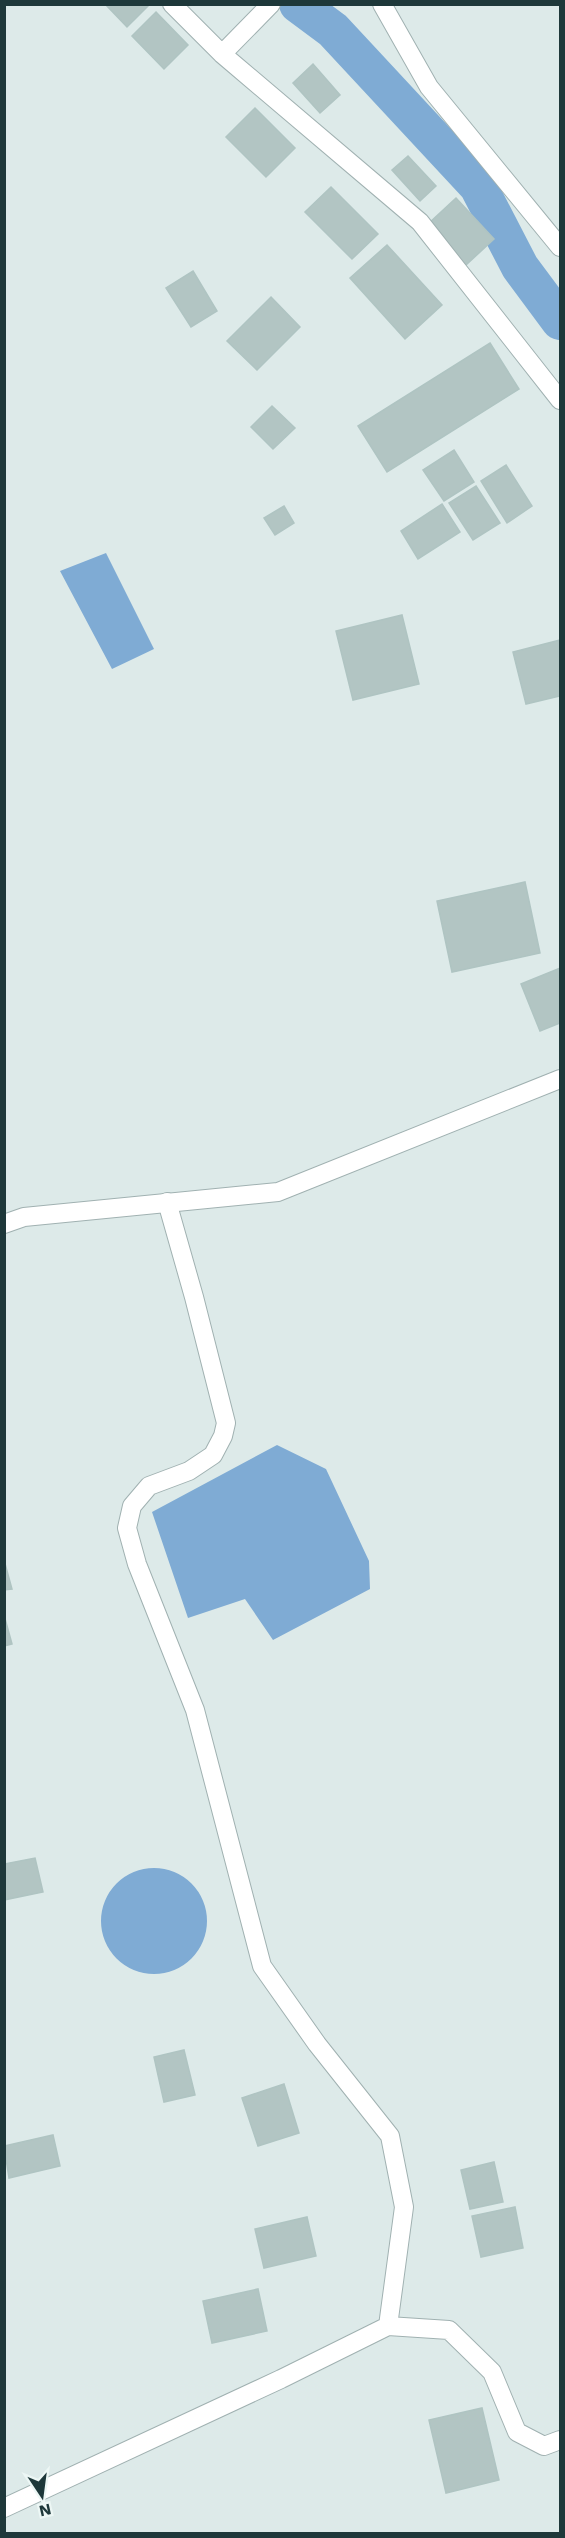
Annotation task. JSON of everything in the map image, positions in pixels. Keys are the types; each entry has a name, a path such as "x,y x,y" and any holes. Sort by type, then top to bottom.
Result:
{"street":[{"path":"172,4 222,54 420,222 561,400"},
{"path":"222,54 271,4"},
{"path":"382,4 429,87 561,247"},
{"path":"4,1224 24,1217 278,1192 561,1079"},
{"path":"167,1202 226,1423 224,1436 213,1455 189,1470 149,1486 132,1506 127,1528 137,1564 195,1710 262,1966 317,2044 390,2136 404,2207 388,2326"},
{"path":"4,2508 281,2379 388,2326 449,2330 492,2372 517,2432 543,2446 561,2440"}],"water":[{"path":"106,553 154,649 112,669 60,571"},
{"path":"277,1445 326,1469 369,1561 370,1589 273,1640 245,1599 188,1618 152,1512"},
{"path":"154,1868 174,1872 191,1884 203,1901 207,1921 203,1941 191,1958 174,1970 154,1974 134,1970 117,1958 105,1941 101,1921 105,1901 117,1884 134,1872"}],"building":[{"path":"105,4 150,4 127,27"},
{"path":"156,12 188,45 164,69 132,36"},
{"path":"313,64 340,95 320,113 293,83"},
{"path":"255,108 295,148 266,177 226,137"},
{"path":"408,156 436,186 420,201 392,170"},
{"path":"331,187 378,234 352,259 305,212"},
{"path":"456,198 494,239 466,265 428,224"},
{"path":"387,245 442,305 405,339 350,278"},
{"path":"193,271 217,311 191,327 166,288"},
{"path":"271,297 300,327 257,370 227,341"},
{"path":"490,343 519,389 387,472 358,426"},
{"path":"272,406 295,428 273,449 251,427"},
{"path":"454,450 474,482 444,501 423,470"},
{"path":"506,465 532,506 507,523 481,481"},
{"path":"476,486 500,523 473,540 449,503"},
{"path":"442,504 460,532 418,559 401,531"},
{"path":"284,506 294,523 275,535 264,518"},
{"path":"402,615 419,684 353,700 336,631"},
{"path":"560,640 560,696 526,704 513,652"},
{"path":"525,882 540,953 452,972 437,901"},
{"path":"560,968 560,1023 540,1031 521,984"},
{"path":"4,1560 12,1589 4,1590"},
{"path":"4,1615 12,1644 4,1646"},
{"path":"35,1858 43,1892 4,1900 4,1864"},
{"path":"184,2050 195,2095 164,2102 154,2057"},
{"path":"284,2084 299,2133 258,2146 242,2098"},
{"path":"53,2135 60,2166 9,2178 4,2146"},
{"path":"494,2162 503,2202 470,2209 461,2170"},
{"path":"515,2207 523,2248 481,2257 472,2216"},
{"path":"307,2217 316,2256 264,2268 255,2229"},
{"path":"258,2289 267,2331 212,2343 203,2301"},
{"path":"482,2408 499,2480 446,2493 429,2420"}],"waterway":[{"path":"298,4 333,30 478,186 520,267 560,321"}]}
